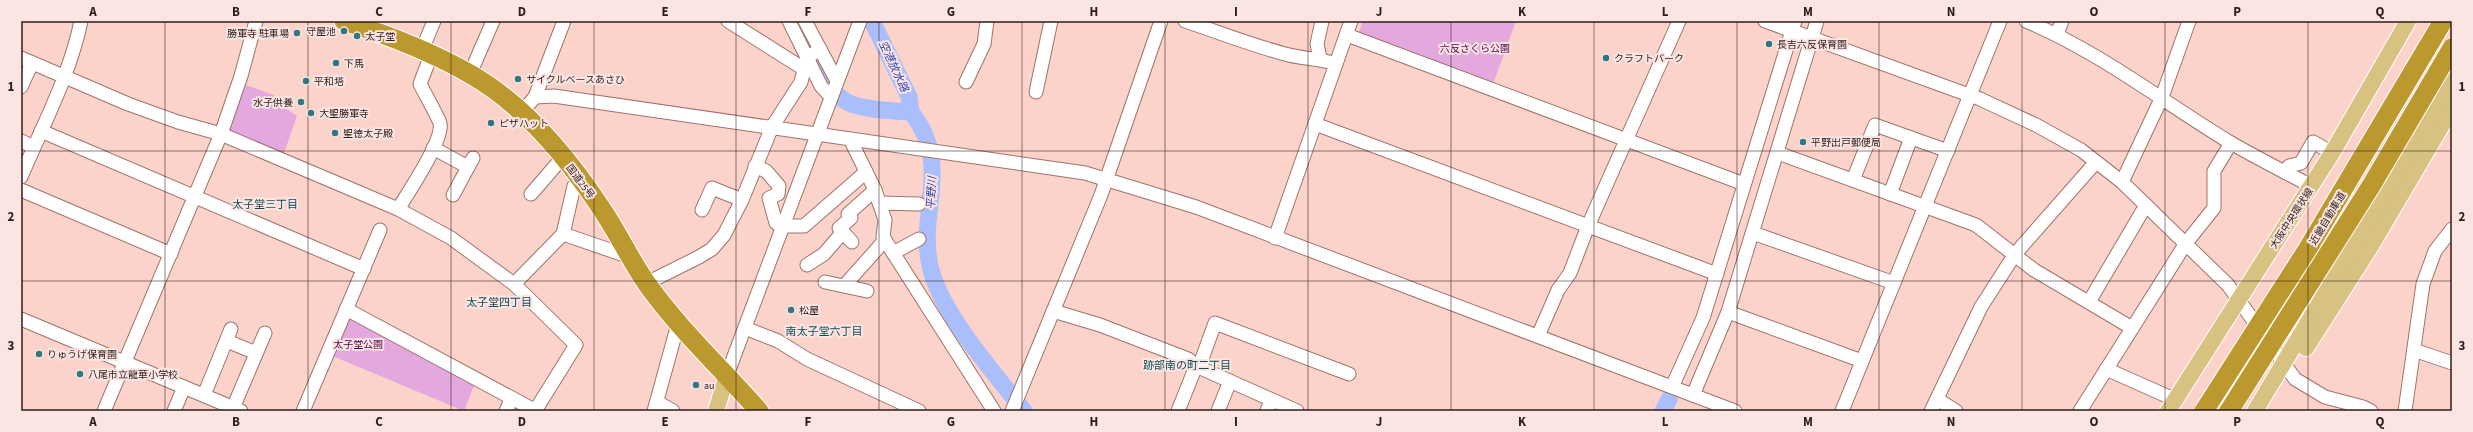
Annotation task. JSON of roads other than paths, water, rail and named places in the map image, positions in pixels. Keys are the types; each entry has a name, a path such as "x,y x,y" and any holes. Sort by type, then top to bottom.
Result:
{"highway":[{"name":"国道25号","path":"344,21 397,38 470,74 521,113 543,134 580,178 604,212 647,283 678,324 728,375 759,411"},
{"name":"近畿自動車道","path":"2204,411 2307,250 2443,21"},
{"name":"近畿自動車道","path":"2229,411 2368,192 2452,48"}],"main road":[{"name":"大阪中央環状線","path":"2172,405 2238,298 2332,153 2408,21"},
{"path":"2256,411 2452,81"},
{"path":"2283,365 2300,357 2371,246 2452,108"},
{"path":"716,411 728,375"}],"street":[{"path":"21,177 64,76 76,42 80,21"},
{"path":"104,411 221,134 241,76 256,21"},
{"path":"398,209 426,165 439,133 440,124 420,84 434,21"},
{"path":"470,74 493,21"},
{"path":"521,113 535,97 564,21"},
{"path":"728,21 806,63"},
{"path":"789,21 806,63 821,86 831,97"},
{"path":"805,21 837,81"},
{"path":"728,375 860,21"},
{"path":"966,82 984,44 987,21"},
{"path":"1036,92 1051,21"},
{"path":"1012,411 1101,195 1161,21"},
{"path":"1185,21 1285,54 1305,59 1320,58 1336,64"},
{"path":"1320,58 1317,44 1322,21"},
{"path":"1275,238 1351,21"},
{"path":"1538,336 1558,290 1570,273 1588,226 1679,21"},
{"path":"1765,21 1793,26 1812,39 1970,96 2036,125 2081,150 2122,182 2186,243 2238,298 2283,365 2295,379 2325,397 2363,407 2370,411"},
{"path":"1693,395 1728,312 1778,153 1817,21"},
{"path":"1842,411 2000,21"},
{"path":"2026,21 2056,34 2162,97 2231,143 2285,172 2315,180"},
{"path":"2056,34 2062,21"},
{"path":"2122,182 2162,97 2189,21"},
{"path":"1672,387 1703,318 1793,26"},
{"path":"1347,35 1744,184"},
{"path":"647,283 712,249 724,235 742,200 772,127 802,82 806,63 820,49"},
{"path":"21,87 26,60 128,104 178,122 221,134 398,209 451,238 514,284 576,345 535,411 346,309"},
{"path":"535,97 554,96 1021,162 1106,179 1188,205 1736,411"},
{"path":"1315,124 1716,274"},
{"path":"1853,180 1875,125 1948,151"},
{"path":"40,131 364,269"},
{"path":"850,138 877,196 885,220 883,237 994,411"},
{"path":"1890,194 1911,138"},
{"path":"21,141 34,147"},
{"path":"2285,172 2289,166 2301,163 2313,142 2332,153"},
{"path":"2080,411 2186,243 2214,208 2214,171 2231,143"},
{"path":"433,148 470,162 453,195"},
{"path":"1778,153 1976,225 2034,270 2132,328"},
{"path":"531,194 563,157"},
{"path":"1931,411 1981,307 2015,254 2096,162"},
{"path":"2301,163 2315,180"},
{"path":"755,166 766,171 779,186 778,194 768,198 776,223 783,226 804,226 866,172"},
{"path":"514,284 563,234 574,186 580,178"},
{"path":"702,210 712,188 742,200"},
{"path":"21,190 171,254"},
{"path":"852,242 839,228 851,218 848,214 877,196 919,204"},
{"path":"2089,302 2146,205"},
{"path":"2405,411 2423,284 2435,251 2452,229"},
{"path":"303,411 380,230"},
{"path":"807,265 824,254 843,232"},
{"path":"1753,233 1894,283"},
{"path":"563,234 630,257"},
{"path":"893,253 919,239"},
{"path":"844,286 885,240"},
{"path":"825,282 867,291"},
{"path":"1053,311 1100,325 1188,359 1197,367 1230,381 1269,405 1297,411"},
{"path":"1728,312 1862,361"},
{"path":"21,319 237,409 256,353 265,333"},
{"path":"1178,411 1215,323 1350,374"},
{"path":"673,411 656,406 678,324"},
{"path":"745,328 778,341 808,360 919,411"},
{"path":"204,396 229,335 256,353"},
{"path":"2414,350 2452,363"},
{"path":"2106,369 2172,405"},
{"path":"1218,411 1230,381"},
{"path":"644,411 662,385"},
{"path":"174,411 184,387"},
{"path":"506,411 512,398"},
{"path":"1937,399 1956,411"}],"waterway":[{"name":"平野川","path":"799,21 818,66 831,88 839,96 847,102 861,107 878,110 911,112 924,132 930,151 932,171 928,249 931,270 937,288 958,325 1024,411"},
{"name":"空港放水路","path":"872,21 909,97 911,112"},
{"path":"1663,411 1669,399"}],"place":[{"name":"守屋池","path":"344,31"},
{"name":"勝軍寺 駐車場","path":"297,33"},
{"name":"太子堂","path":"357,36"},
{"name":"長吉六反保育園","path":"1769,44"},
{"name":"クラフトパーク","path":"1606,58"},
{"name":"下馬","path":"336,63"},
{"name":"サイクルベースあさひ","path":"518,79"},
{"name":"平和塔","path":"306,81"},
{"name":"水子供養","path":"301,102"},
{"name":"大聖勝軍寺","path":"311,113"},
{"name":"ピザハット","path":"491,123"},
{"name":"聖徳太子殿","path":"335,133"},
{"name":"平野出戸郵便局","path":"1803,142"},
{"name":"松屋","path":"791,310"},
{"name":"りゅうげ保育園","path":"39,354"},
{"name":"八尾市立龍華小学校","path":"80,374"},
{"name":"au","path":"696,385"}],"district":[{"name":"太子堂三丁目","path":"265,204"},
{"name":"太子堂四丁目","path":"499,302"},
{"name":"南太子堂六丁目","path":"824,331"},
{"name":"跡部南の町二丁目","path":"1187,365"}],"park label":[{"name":"六反さくら公園","path":"1475,48"},
{"name":"太子堂公園","path":"358,344"}]}
